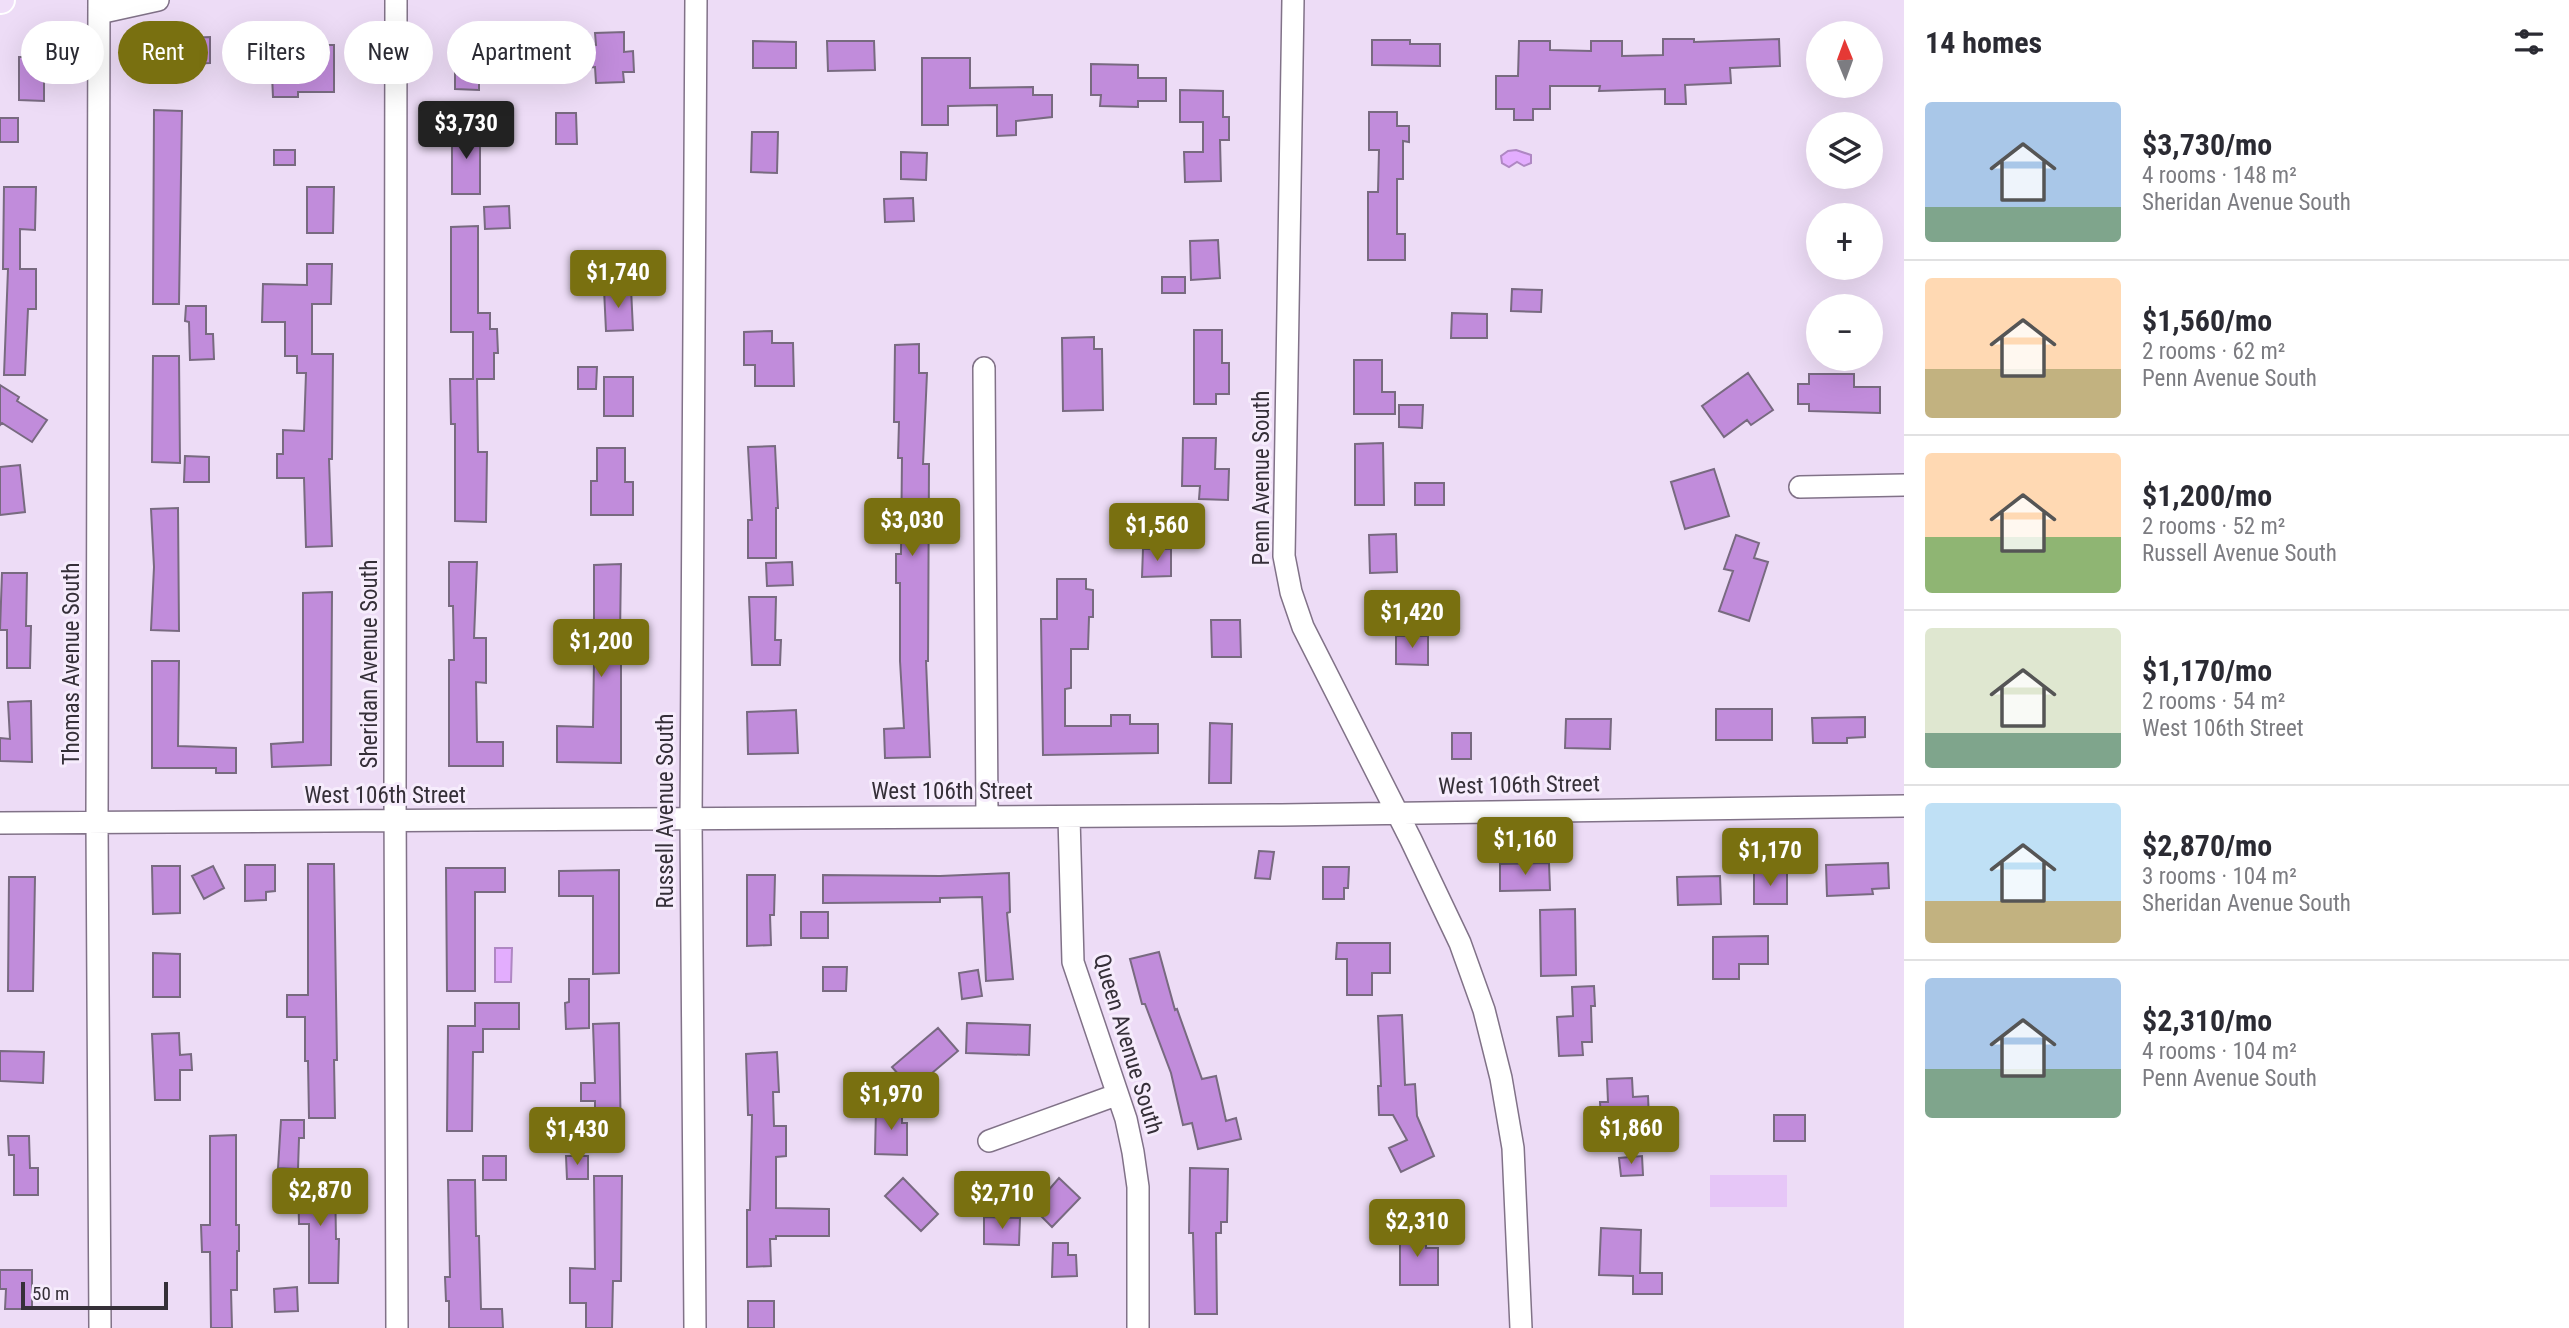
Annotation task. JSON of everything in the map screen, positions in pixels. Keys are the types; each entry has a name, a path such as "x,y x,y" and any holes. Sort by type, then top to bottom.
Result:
{"street":[{"path":"99,6 158,0"},
{"name":"Sheridan Avenue South","path":"396,0 397,1328"},
{"name":"Russell Avenue South","path":"695,1328 691,820 696,0"},
{"name":"Penn Avenue South","path":"1293,0 1284,556 1291,592 1303,627 1399,813 1460,943 1484,1010 1501,1078 1513,1148 1521,1328"},
{"name":"Thomas Avenue South","path":"99,6 97,823 100,1328"},
{"path":"984,368 987,817"},
{"path":"1800,487 1904,485"},
{"name":"West 106th Street","path":"0,823 1069,817 1904,806"},
{"name":"Queen Avenue South","path":"1069,817 1073,962 1128,1130 1138,1187 1138,1328"},
{"path":"989,1141 1116,1095"}],"shaded area":[{"path":"1516,150 1531,155 1531,163 1524,166 1517,162 1509,167 1502,163 1501,156"},
{"path":"495,948 512,948 511,982 495,982"},
{"path":"1710,1175 1787,1175 1787,1207 1710,1207"}],"building":[{"path":"624,32 624,52 633,51 634,72 623,72 624,82 596,83 596,33"},
{"path":"210,37 210,63 208,63"},
{"path":"1663,39 1694,39 1694,42 1779,39 1780,66 1730,68 1731,83 1685,85 1686,104 1665,104 1665,89 1599,91 1600,86 1550,86 1550,109 1533,109 1533,120 1514,120 1514,109 1496,109 1496,76 1518,76 1519,41 1550,41 1550,50 1591,51 1591,41 1622,41 1622,56 1663,55"},
{"path":"1372,40 1410,40 1410,44 1440,44 1440,66 1372,65"},
{"path":"753,41 796,42 796,68 753,68"},
{"path":"827,41 874,41 875,70 828,71"},
{"path":"330,45 334,45 334,92 298,92 298,97 273,97 272,84 330,84"},
{"path":"21,57 21,84 44,84 44,101 19,100"},
{"path":"922,58 970,58 970,88 1033,87 1033,95 1052,95 1052,117 1016,121 1016,135 997,136 997,105 948,106 948,125 922,125"},
{"path":"1091,64 1138,65 1138,78 1166,78 1166,101 1138,101 1138,107 1100,106 1101,95 1091,95"},
{"path":"455,84 479,84 479,90 455,89"},
{"path":"1180,90 1223,91 1223,117 1229,117 1229,140 1220,140 1221,181 1185,182 1184,152 1203,152 1203,122 1180,122"},
{"path":"154,110 182,111 179,304 153,304"},
{"path":"1369,112 1397,112 1397,126 1409,126 1409,142 1403,141 1403,179 1397,179 1397,234 1405,234 1405,260 1368,260 1368,192 1378,192 1379,150 1369,150"},
{"path":"556,113 576,113 577,144 556,144"},
{"path":"0,118 18,118 18,142 0,142"},
{"path":"452,128 480,128 480,194 452,194"},
{"path":"752,132 778,132 777,173 751,172"},
{"path":"274,150 295,150 295,165 274,165"},
{"path":"901,152 927,153 926,180 901,179"},
{"path":"4,187 36,187 35,230 20,229 20,269 36,269 36,309 28,309 25,375 4,375 8,269 3,269"},
{"path":"307,187 334,187 333,233 307,233"},
{"path":"913,198 914,221 885,222 884,199"},
{"path":"509,206 510,228 485,229 484,207"},
{"path":"478,226 478,313 490,313 490,329 497,329 498,353 494,353 494,379 477,379 478,452 487,452 486,522 455,521 455,424 451,424 450,379 473,379 473,332 451,332 451,227"},
{"path":"1218,240 1220,278 1191,280 1190,241"},
{"path":"307,264 332,264 331,304 312,304 312,354 333,354 332,459 329,459 332,546 306,547 304,478 277,478 277,454 283,454 283,430 304,431 306,373 297,373 297,356 285,356 285,322 262,322 263,284 307,285"},
{"path":"1162,277 1185,277 1185,293 1162,293"},
{"path":"631,288 633,330 606,331 604,289"},
{"path":"1512,289 1542,290 1541,312 1511,311"},
{"path":"186,306 206,306 206,334 213,334 214,359 190,360 189,322 185,321"},
{"path":"1452,313 1487,314 1487,338 1451,338"},
{"path":"1194,330 1222,330 1222,363 1229,363 1229,394 1216,394 1216,404 1194,404"},
{"path":"772,331 772,343 793,343 794,386 755,386 755,365 744,365 744,332"},
{"path":"1094,337 1094,349 1102,349 1103,410 1063,411 1062,338"},
{"path":"919,344 919,373 927,373 923,464 929,464 926,661 930,757 885,758 884,729 904,728 900,661 900,583 896,583 896,554 901,554 902,458 898,458 899,422 894,422 895,345"},
{"path":"153,356 179,356 180,463 152,462"},
{"path":"1354,360 1382,360 1382,392 1395,392 1395,414 1354,414"},
{"path":"578,367 597,367 596,389 578,389"},
{"path":"1748,373 1773,410 1751,425 1747,420 1724,437 1702,406"},
{"path":"1809,374 1854,374 1854,387 1880,387 1880,413 1809,411 1809,404 1798,404 1798,384 1809,384"},
{"path":"604,377 633,377 633,416 604,416"},
{"path":"0,385 19,397 17,401 47,420 32,442 2,423 0,425"},
{"path":"1399,405 1423,405 1422,428 1399,427"},
{"path":"1183,438 1216,438 1215,469 1229,469 1228,500 1199,499 1200,486 1182,486"},
{"path":"1383,443 1384,505 1355,505 1355,444"},
{"path":"775,446 778,508 776,558 748,558 748,520 752,520 748,447"},
{"path":"597,448 625,448 625,482 633,482 633,515 591,515 591,481 597,481"},
{"path":"185,456 209,457 209,482 184,482"},
{"path":"20,465 25,512 0,515 0,467"},
{"path":"1714,469 1729,516 1685,529 1671,482"},
{"path":"1415,483 1444,483 1444,505 1415,505"},
{"path":"178,508 179,631 151,630 154,567 151,509"},
{"path":"1396,534 1397,572 1370,573 1369,535"},
{"path":"1736,535 1759,543 1754,558 1768,562 1749,621 1719,611 1733,571 1724,569"},
{"path":"1143,549 1171,549 1171,576 1142,577"},
{"path":"449,562 477,562 474,638 486,638 486,683 476,682 477,742 503,742 503,766 449,766 449,660 454,660 453,606 449,606"},
{"path":"792,562 793,585 767,586 766,563"},
{"path":"621,564 620,636 629,636 629,661 621,662 621,763 557,762 557,726 593,727 594,661 584,661 584,643 594,643 594,565"},
{"path":"2,573 27,573 26,626 31,626 30,668 7,668 7,630 0,630"},
{"path":"1057,579 1086,579 1086,589 1093,590 1093,617 1089,617 1088,649 1071,649 1071,688 1065,689 1065,726 1111,726 1111,715 1130,715 1130,724 1158,724 1158,753 1043,755 1041,619 1057,619"},
{"path":"332,592 331,765 272,767 271,744 303,742 303,593"},
{"path":"749,597 776,597 775,640 781,640 780,665 752,665"},
{"path":"1211,620 1240,620 1241,657 1212,657"},
{"path":"1396,636 1428,636 1428,665 1396,664"},
{"path":"152,661 179,661 178,746 236,748 236,773 216,773 216,768 152,768"},
{"path":"31,701 32,762 0,761 0,738 10,739 8,702"},
{"path":"1716,709 1772,709 1772,740 1716,740"},
{"path":"796,710 798,753 748,754 747,712"},
{"path":"1865,717 1865,737 1847,738 1847,743 1813,743 1812,718"},
{"path":"1566,719 1611,719 1610,749 1565,748"},
{"path":"1210,723 1232,724 1231,783 1209,783"},
{"path":"1452,733 1471,733 1471,759 1452,759"},
{"path":"1259,851 1274,852 1270,879 1255,878"},
{"path":"1549,863 1550,890 1500,891 1500,864"},
{"path":"1888,863 1889,888 1872,889 1873,894 1827,896 1826,865"},
{"path":"308,864 334,864 337,1060 334,1060 335,1118 309,1118 305,1017 287,1017 287,995 308,995"},
{"path":"245,865 275,865 275,891 266,892 266,900 245,901"},
{"path":"152,866 180,866 180,913 153,914"},
{"path":"213,866 224,888 204,899 192,876"},
{"path":"1323,867 1349,867 1348,888 1344,888 1344,899 1323,899"},
{"path":"446,868 505,868 505,892 475,892 475,991 447,991"},
{"path":"619,870 619,973 593,974 593,896 559,896 559,871"},
{"path":"1754,872 1787,872 1787,904 1754,904"},
{"path":"1009,873 1010,912 1007,913 1013,979 986,981 982,897 940,898 940,902 823,903 823,875 940,876"},
{"path":"747,875 775,875 774,915 770,915 771,945 747,946"},
{"path":"1720,876 1721,904 1678,905 1677,877"},
{"path":"9,877 35,877 33,991 8,991"},
{"path":"1575,909 1576,975 1541,976 1540,910"},
{"path":"801,912 828,912 828,938 801,938"},
{"path":"1768,936 1768,964 1739,964 1739,979 1713,979 1713,937"},
{"path":"1337,943 1390,943 1390,973 1372,973 1372,995 1347,995 1347,959 1336,959"},
{"path":"1159,952 1175,1010 1177,1009 1202,1079 1216,1076 1226,1121 1236,1118 1241,1139 1198,1149 1192,1123 1183,1125 1171,1073 1145,1004 1142,1004 1130,959"},
{"path":"153,953 180,954 180,997 153,997"},
{"path":"823,967 847,967 846,991 823,991"},
{"path":"978,970 982,996 962,999 959,973"},
{"path":"569,979 589,979 589,1028 566,1029 565,1003 569,1002"},
{"path":"1594,986 1595,1006 1591,1006 1592,1042 1582,1042 1583,1055 1559,1056 1557,1017 1573,1016 1572,987"},
{"path":"475,1003 519,1003 519,1029 483,1029 483,1052 473,1052 472,1131 447,1131 448,1026 475,1026"},
{"path":"1402,1015 1405,1085 1415,1084 1417,1116 1434,1156 1401,1172 1389,1148 1407,1140 1393,1115 1379,1115 1378,1086 1381,1086 1378,1016"},
{"path":"619,1023 621,1145 595,1145 595,1101 581,1101 581,1083 595,1083 593,1024"},
{"path":"967,1023 1030,1025 1029,1055 966,1053"},
{"path":"938,1028 958,1051 912,1090 892,1067"},
{"path":"179,1033 180,1055 191,1054 192,1070 180,1070 180,1100 155,1100 152,1034"},
{"path":"0,1051 44,1052 43,1083 0,1081"},
{"path":"777,1052 779,1092 773,1092 774,1126 786,1126 786,1156 776,1157 776,1208 829,1209 829,1236 776,1236 776,1239 770,1239 771,1266 747,1267 752,1115 748,1115 746,1054"},
{"path":"1632,1078 1633,1097 1648,1096 1650,1144 1631,1145 1630,1118 1601,1120 1600,1102 1608,1102 1607,1079"},
{"path":"876,1108 902,1109 902,1123 907,1123 907,1155 875,1154"},
{"path":"1774,1115 1805,1115 1805,1141 1774,1141"},
{"path":"281,1120 304,1120 304,1138 299,1138 298,1169 278,1168"},
{"path":"236,1135 236,1225 239,1225 237,1290 231,1290 232,1328 211,1328 210,1252 202,1252 201,1225 210,1225 210,1136"},
{"path":"8,1136 29,1136 30,1168 38,1168 38,1195 14,1195 14,1155 9,1155"},
{"path":"483,1156 506,1156 506,1180 483,1180"},
{"path":"566,1156 588,1156 588,1179 567,1179"},
{"path":"1642,1156 1643,1175 1621,1176 1619,1158"},
{"path":"1190,1168 1228,1169 1227,1222 1221,1222 1221,1233 1216,1233 1217,1314 1195,1314 1193,1233 1189,1233"},
{"path":"594,1176 622,1176 621,1281 613,1281 612,1328 586,1328 586,1303 570,1303 570,1268 595,1269"},
{"path":"903,1178 938,1214 921,1231 885,1196"},
{"path":"1059,1178 1080,1198 1052,1227 1033,1208"},
{"path":"335,1179 336,1239 339,1239 338,1283 309,1283 309,1224 299,1224 298,1180"},
{"path":"448,1180 475,1180 481,1309 502,1309 503,1328 449,1328 449,1301 446,1301 445,1277 450,1277"},
{"path":"984,1217 1020,1218 1019,1245 984,1244"},
{"path":"1400,1228 1426,1228 1426,1248 1438,1248 1438,1285 1400,1285"},
{"path":"1601,1228 1641,1230 1640,1273 1662,1273 1662,1294 1633,1294 1633,1276 1599,1275"},
{"path":"1053,1243 1068,1243 1068,1255 1076,1255 1077,1276 1052,1277"},
{"path":"0,1270 32,1270 32,1309 5,1309 6,1289 0,1289"},
{"path":"297,1287 298,1311 275,1312 274,1289"},
{"path":"748,1301 774,1301 774,1328 748,1328"}]}
